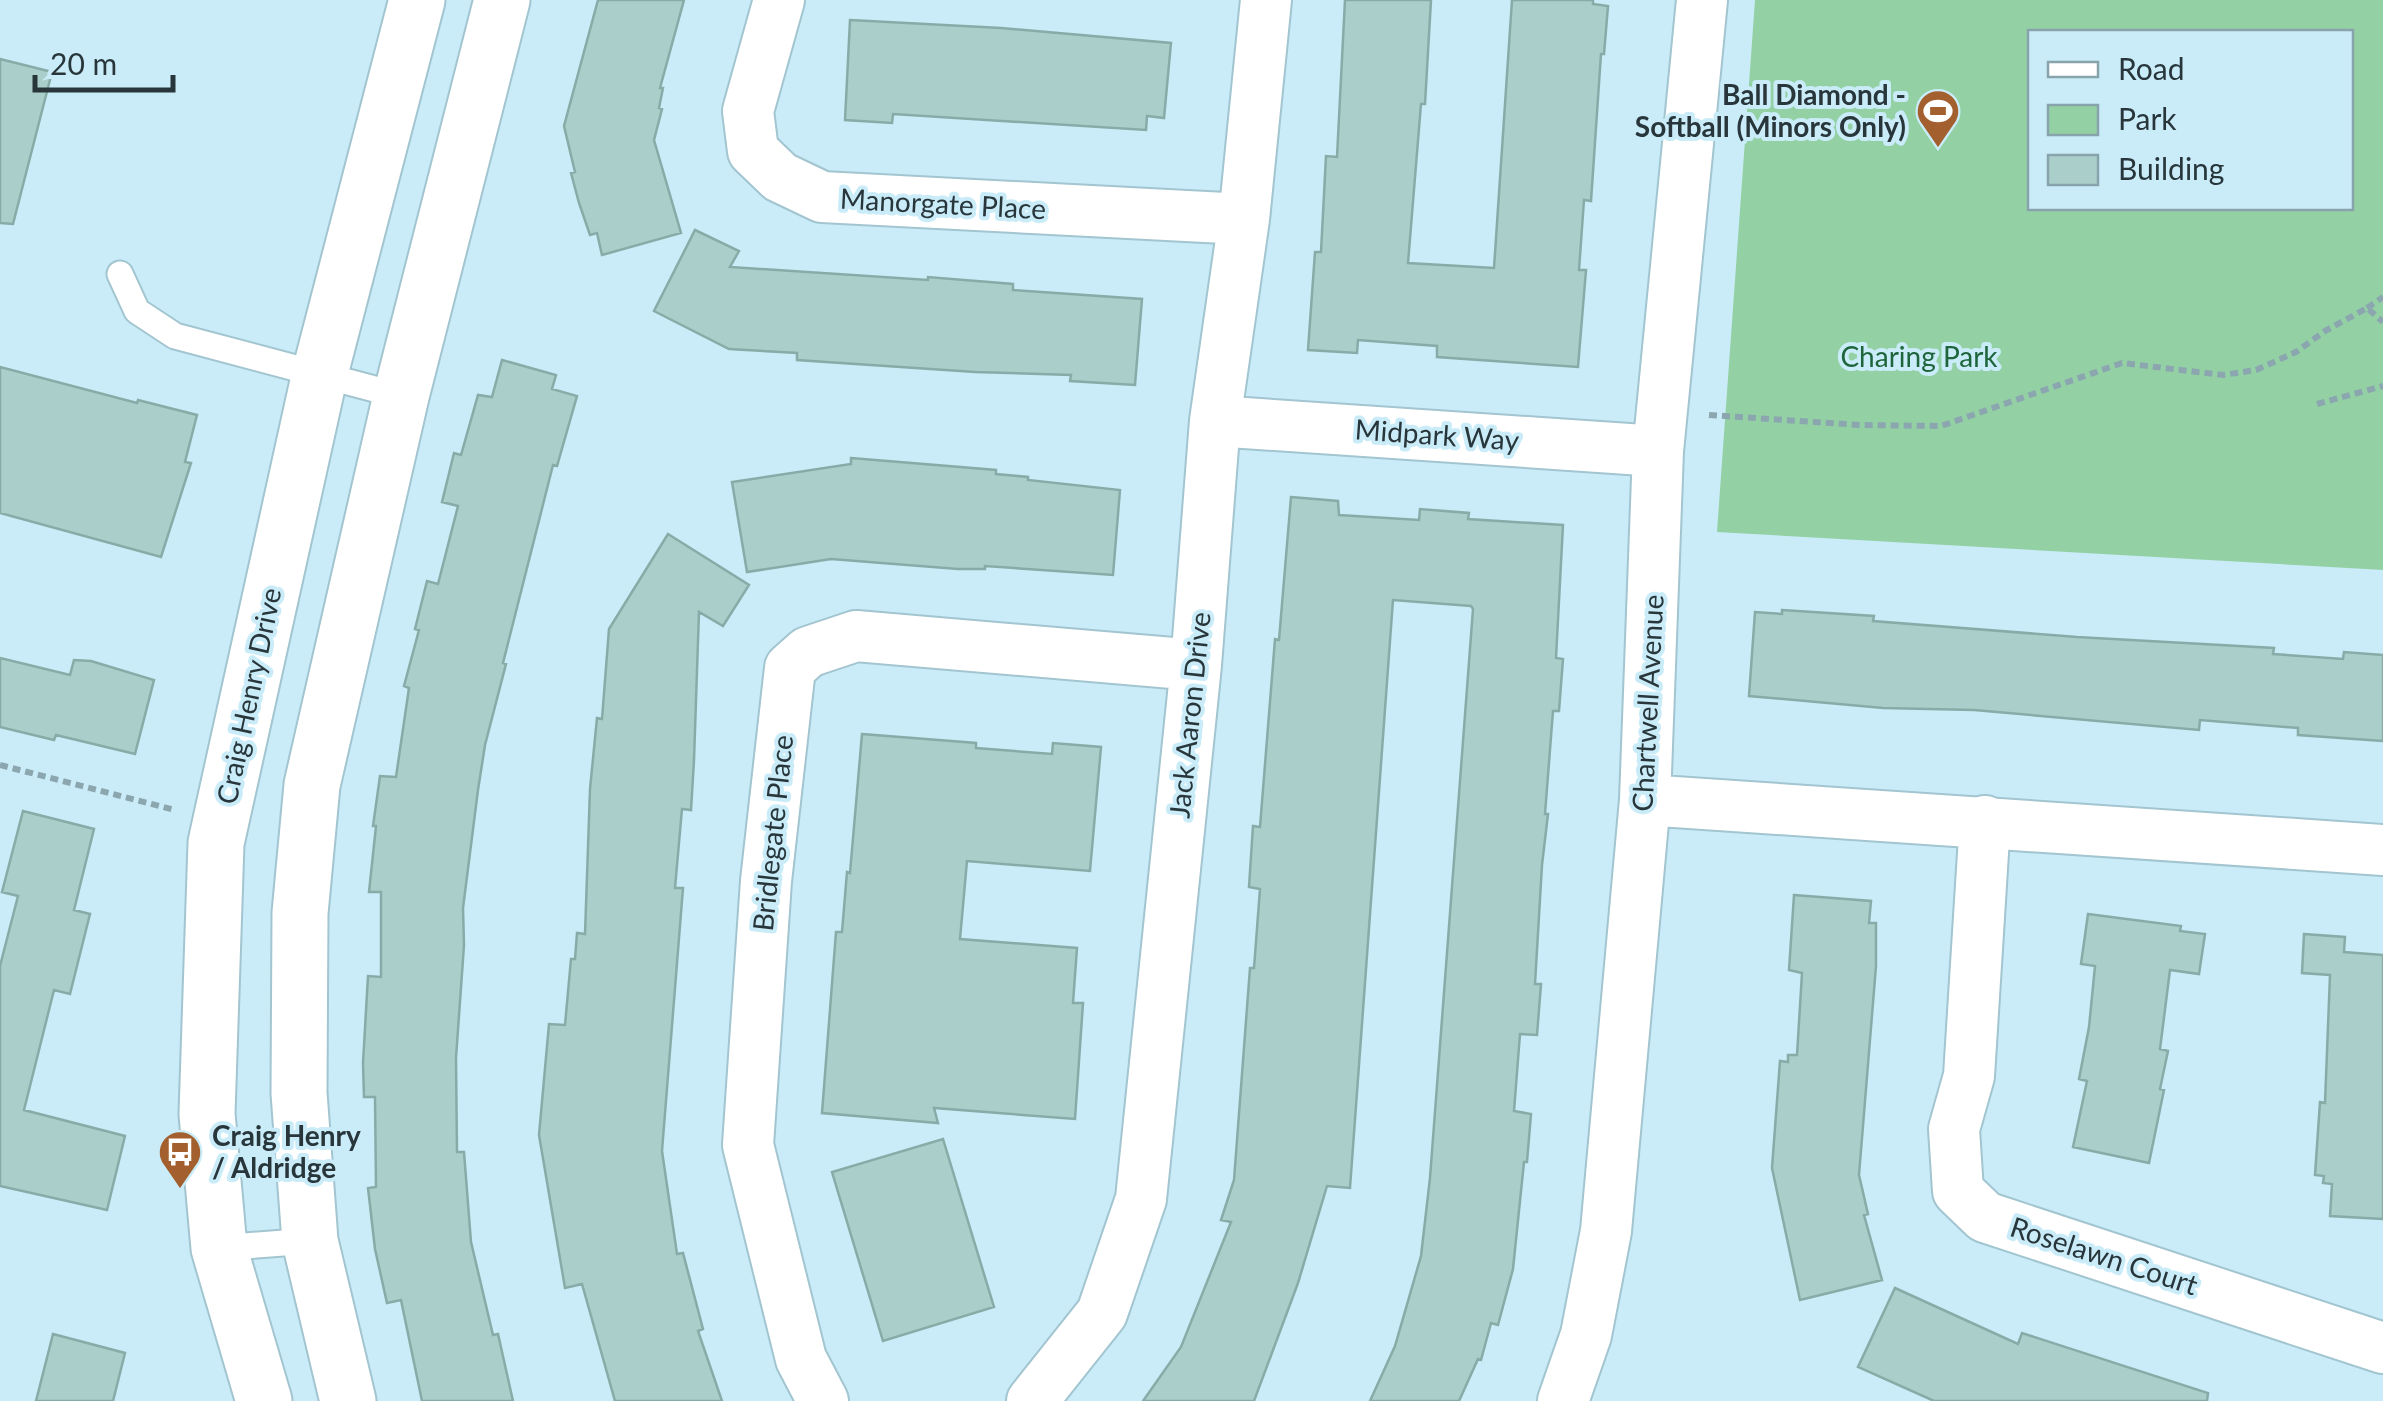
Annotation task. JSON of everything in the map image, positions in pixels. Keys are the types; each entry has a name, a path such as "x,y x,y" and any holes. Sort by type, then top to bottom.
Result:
{"street":[{"name":"Craig Henry Drive","path":"264,1401 219,1248 207,1114 216,843 320,373 416,0"},
{"path":"348,1401 310,1241 300,1093 300,913 312,785 400,396 502,0"},
{"name":"Manorgate Place","path":"779,0 748,111 753,151 780,177 822,197 1244,219"},
{"name":"Jack Aaron Drive","path":"1032,1401 1102,1313 1141,1199 1196,664 1215,421 1244,219 1266,0"},
{"name":"Chartwell Avenue","path":"1562,1401 1586,1334 1606,1232 1645,800 1658,450 1702,0"},
{"name":"Midpark Way","path":"1215,421 1658,450"},
{"name":"Bridlegate Place","path":"824,1401 801,1358 748,1145 766,882 790,668 808,652 856,636 1196,664"},
{"path":"1645,800 2383,850"},
{"name":"Roselawn Court","path":"1985,821 1968,1076 1954,1129 1958,1191 1985,1217 2383,1348"}],"lane":[{"path":"120,274 137,310 175,336 400,396"},
{"path":"219,1248 310,1241"}],"path":[{"path":"1658,450 1712,413 1941,426 2122,363 2223,375 2256,370 2296,352 2383,297"},
{"path":"2367,308 2383,322"},
{"path":"2317,404 2383,386"},
{"path":"0,765 181,812"}],"green space":[{"name":"Charing Park","path":"1755,0 2383,0 2383,570 1717,532"}],"building":[{"path":"598,0 684,0 660,88 662,109 654,140 681,233 602,255 597,233 590,235 579,203 564,126"},
{"path":"1345,0 1431,0 1425,104 1421,104 1408,263 1494,268 1512,0 1593,0 1593,4 1608,6 1591,201 1584,200 1579,270 1586,270 1578,367 1437,357 1437,346 1358,340 1357,353 1308,350 1315,252 1321,252 1326,156 1337,157"},
{"path":"850,20 1171,43 1164,118 1147,116 1146,130 893,114 892,123 845,120"},
{"path":"0,59 52,72 13,224 0,223"},
{"path":"695,230 739,251 730,267 928,277 1013,284 1013,290 1142,299 1135,385 1070,381 1071,375 797,360 797,353 729,349 654,311"},
{"path":"502,360 556,375 552,389 577,396 557,466 553,465 503,663 506,664 485,745 463,908 456,1058 457,1152 464,1152 471,1242 513,1401 422,1401 401,1300 387,1303 375,1249 368,1188 376,1187 375,1097 364,1097 368,976 381,977 381,892 369,892 373,826 380,776 396,777 409,688 404,686 427,581 438,584 458,506 442,502 454,453 461,455 478,395 492,397"},
{"path":"0,367 197,415 185,462 191,463 161,557 0,513"},
{"path":"851,458 996,470 996,474 1028,480 1120,490 1113,575 831,559 747,572 732,482 851,464"},
{"path":"1291,497 1338,501 1339,515 1419,520 1420,509 1469,513 1468,519 1563,525 1556,658 1563,659 1559,711 1553,711 1545,814 1535,984 1541,984 1537,1035 1520,1034 1514,1111 1531,1114 1527,1162 1513,1269 1498,1325 1491,1323 1481,1360 1478,1359 1459,1401 1370,1401 1395,1346 1421,1256 1473,609 1393,600 1350,1188 1327,1186 1298,1283 1254,1401 1143,1401 1181,1347 1231,1222 1221,1220 1234,1180 1260,889 1249,887 1253,826 1260,827"},
{"path":"668,534 749,585 723,626 699,612 691,810 682,809 675,888 683,888 662,1151 677,1254 683,1253 703,1329 698,1331 722,1401 615,1401 582,1284 565,1288 539,1135 549,1024 565,1025 571,959 575,959 577,933 585,934 590,789 597,718 602,719 609,629"},
{"path":"1782,610 2077,637 2274,648 2273,654 2343,659 2344,652 2383,655 2383,741 2298,735 2298,728 2200,720 2199,730 1749,696 1755,612 1782,614"},
{"path":"0,658 70,675 74,660 91,661 154,680 135,754 56,735 54,740 0,727"},
{"path":"862,734 1052,754 1053,743 1101,747 1090,871 967,861 960,939 1077,948 1073,1003 1083,1003 1075,1119 934,1108 938,1123 822,1113 836,932 842,932 847,872 850,873"},
{"path":"23,811 94,829 74,910 90,914 70,994 54,990 24,1110 125,1136 107,1210 0,1186 0,966 18,896 2,892"},
{"path":"1794,895 1871,901 1869,923 1876,923 1876,966 1859,1175 1868,1214 1864,1215 1882,1280 1800,1300 1772,1168 1780,1061 1788,1062 1788,1055 1797,1055 1802,973 1789,970"},
{"path":"2088,914 2181,926 2180,931 2205,934 2199,974 2170,970 2160,1049 2168,1051 2160,1089 2164,1090 2149,1163 2073,1147 2087,1081 2079,1079 2095,966 2081,964"},
{"path":"2304,934 2345,937 2344,952 2383,955 2383,1219 2330,1216 2332,1184 2323,1183 2324,1176 2315,1175 2320,1102 2325,1103 2330,975 2302,973"},
{"path":"943,1139 994,1307 883,1341 832,1172"},
{"path":"1895,1288 2018,1344 2022,1333 2208,1393 2207,1401 1934,1401 1858,1367"},
{"path":"53,1334 125,1353 113,1401 36,1401"}],"place":[{"name":"Ball Diamond - Softball (Minors Only)","path":"1938,149"},
{"name":"Craig Henry / Aldridge","path":"180,1190"}]}
